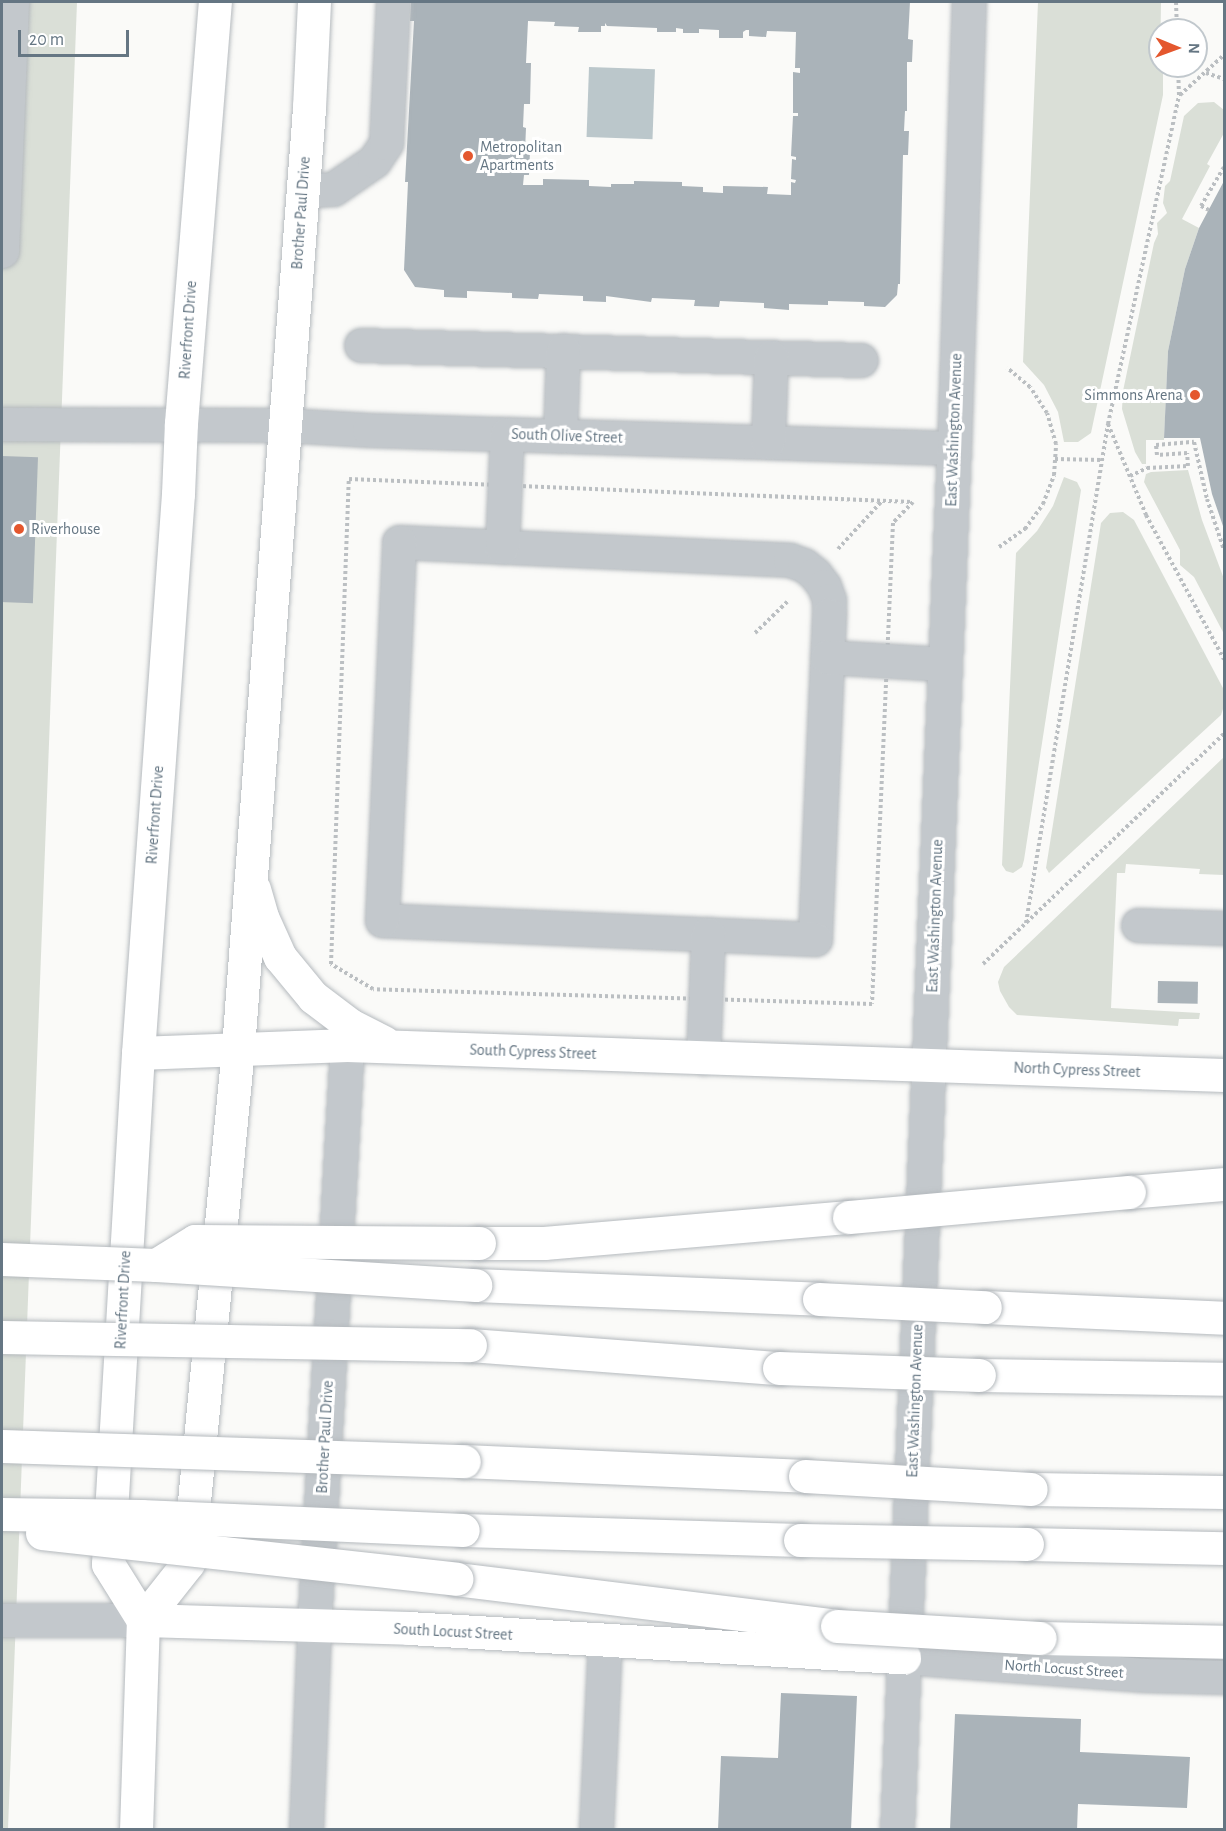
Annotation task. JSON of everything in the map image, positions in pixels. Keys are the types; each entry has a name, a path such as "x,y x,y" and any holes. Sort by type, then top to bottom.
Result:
{"main road":[{"name":"Riverfront Drive","path":"143,1620 108,1564 138,1053 178,506 181,423 216,2"},
{"name":"Brother Paul Drive","path":"285,425 303,191 314,2"},
{"path":"136,1830 143,1620 188,1563 238,1048 285,425"},
{"path":"250,873 262,917 280,957 313,997 350,1025 394,1047"},
{"name":"South Cypress Street","path":"138,1053 347,1045 929,1065"},
{"name":"North Cypress Street","path":"929,1065 1224,1076"},
{"path":"156,1265 195,1241 544,1243 1224,1184"},
{"path":"2,1259 156,1265 476,1285 1224,1318"},
{"path":"2,1337 470,1345 779,1368 979,1375 1224,1379"},
{"path":"2,1446 464,1461 805,1476 1030,1489 1224,1492"},
{"path":"2,1514 141,1516 463,1530 800,1540 1224,1548"},
{"path":"2,1528 456,1579 837,1626 1040,1638 1224,1642"},
{"name":"South Locust Street","path":"143,1620 314,1627 409,1628 605,1641 831,1651 904,1658"}],"street":[{"path":"2,251 12,2"},
{"path":"303,191 333,189 374,161 386,143 393,2"},
{"name":"East Washington Avenue","path":"897,1830 954,448 969,2"},
{"path":"361,345 861,360"},
{"path":"560,436 563,350"},
{"path":"768,442 771,357"},
{"name":"South Olive Street","path":"2,424 285,425 954,448"},
{"path":"502,547 507,434"},
{"path":"399,542 790,560 804,565 824,586 829,600 827,657 815,939 382,920 399,542"},
{"path":"827,657 944,664"},
{"path":"1138,925 1224,928"},
{"path":"703,1058 708,934"},
{"name":"Brother Paul Drive","path":"306,1830 314,1627 347,1045"},
{"name":"South Locust Street","path":"2,1620 143,1620"},
{"path":"596,1830 605,1641"},
{"name":"North Locust Street","path":"904,1658 1144,1675 1224,1677"}],"path":[{"path":"1176,2 1177,18"},
{"path":"1208,70 1224,55"},
{"path":"1208,74 1224,79"},
{"path":"1026,923 1108,424 1179,95 1178,78"},
{"path":"1179,95 1199,78"},
{"path":"1209,210 1201,206 1224,168"},
{"path":"999,547 1025,530 1043,504 1054,475 1056,444 1047,413 1030,387 1006,368"},
{"path":"1108,424 1146,515 1224,659"},
{"path":"1130,476 1147,468 1188,465 1187,453 1157,455 1156,445 1194,442 1207,499 1224,550"},
{"path":"1055,459 1102,460"},
{"path":"349,479 505,484 914,502 893,523 872,1004 373,989 332,964 349,479"},
{"path":"983,964 1224,734"}],"shaded area":[{"path":"2,2 77,2 8,1829 2,1830"},
{"path":"1038,2 1161,2 1161,18 1148,18 1148,78 1163,78 1163,95 1091,433 1078,442 1064,442 1058,412 1044,385 1023,362"},
{"path":"589,67 655,69 653,139 587,137"},
{"path":"1214,102 1224,110 1224,133 1207,164 1210,166 1182,219 1199,228 1185,269 1168,351 1164,440 1146,440 1146,464 1142,464 1135,452 1122,409 1123,391 1154,243 1158,234 1157,223 1167,213 1163,203 1165,186 1170,181 1184,116 1198,103"},
{"path":"1188,470 1202,520 1224,579 1224,634 1194,577 1180,565 1180,550 1144,482 1146,474 1151,472"},
{"path":"1064,477 1077,482 1081,490 1024,860 1022,867 1013,873 1006,871 1002,865 1016,553 1037,531 1053,506"},
{"path":"1123,512 1134,520 1224,690 1224,706 1221,715 1049,873 1046,868 1101,523 1110,513"},
{"path":"1224,757 1224,875 1199,874 1200,869 1126,864 1125,873 1117,873 1111,1008 1200,1013 1199,1019 1179,1019 1178,1026 1017,1015 1009,1007 1000,991 998,982 1004,967"}],"building":[{"name":"Metropolitan Apartments","path":"411,2 910,2 908,39 913,40 912,62 907,62 907,111 905,111 904,131 909,131 908,155 903,155 900,284 898,284 897,295 885,307 864,306 864,302 828,301 828,305 789,304 789,310 764,308 764,303 720,301 719,307 694,306 695,300 652,298 651,302 606,296 606,302 583,301 583,296 539,294 538,299 512,298 512,293 467,291 467,298 444,297 444,290 415,287 404,270 408,182 405,182 414,21 410,21","holes":["528,21 555,22 554,26 579,27 578,32 601,32 601,26 605,26 605,23 607,26 657,28 657,32 676,32 676,28 683,29 683,33 699,33 699,29 719,30 719,38 743,38 743,32 746,30 749,30 749,36 766,37 767,31 796,32 795,68 800,68 800,73 793,72 793,113 798,113 798,116 793,116 791,156 796,157 796,160 792,159 791,179 796,180 795,183 791,182 791,195 767,194 768,187 723,186 723,193 703,192 703,187 682,186 682,182 634,181 634,184 611,184 611,187 589,186 589,180 543,179 543,185 523,185 524,175 529,175 530,151 525,151 526,128 523,127 524,104 530,104 531,63 526,63"]},
{"name":"Simmons Arena","path":"1224,181 1224,529 1212,494 1200,438 1164,438 1168,351 1185,269 1199,228"},
{"name":"Riverhouse","path":"2,456 38,457 33,603 2,602"},
{"path":"1158,981 1198,982 1198,1004 1158,1003"},
{"path":"781,1693 857,1696 851,1830 718,1830 721,1756 778,1758"},
{"path":"955,1714 1081,1719 1080,1752 1190,1757 1187,1808 1078,1804 1077,1830 950,1830"}],"place":[{"name":"Metropolitan Apartments","path":"468,156"},
{"name":"Simmons Arena","path":"1195,395"},
{"name":"Riverhouse","path":"19,529"}]}
